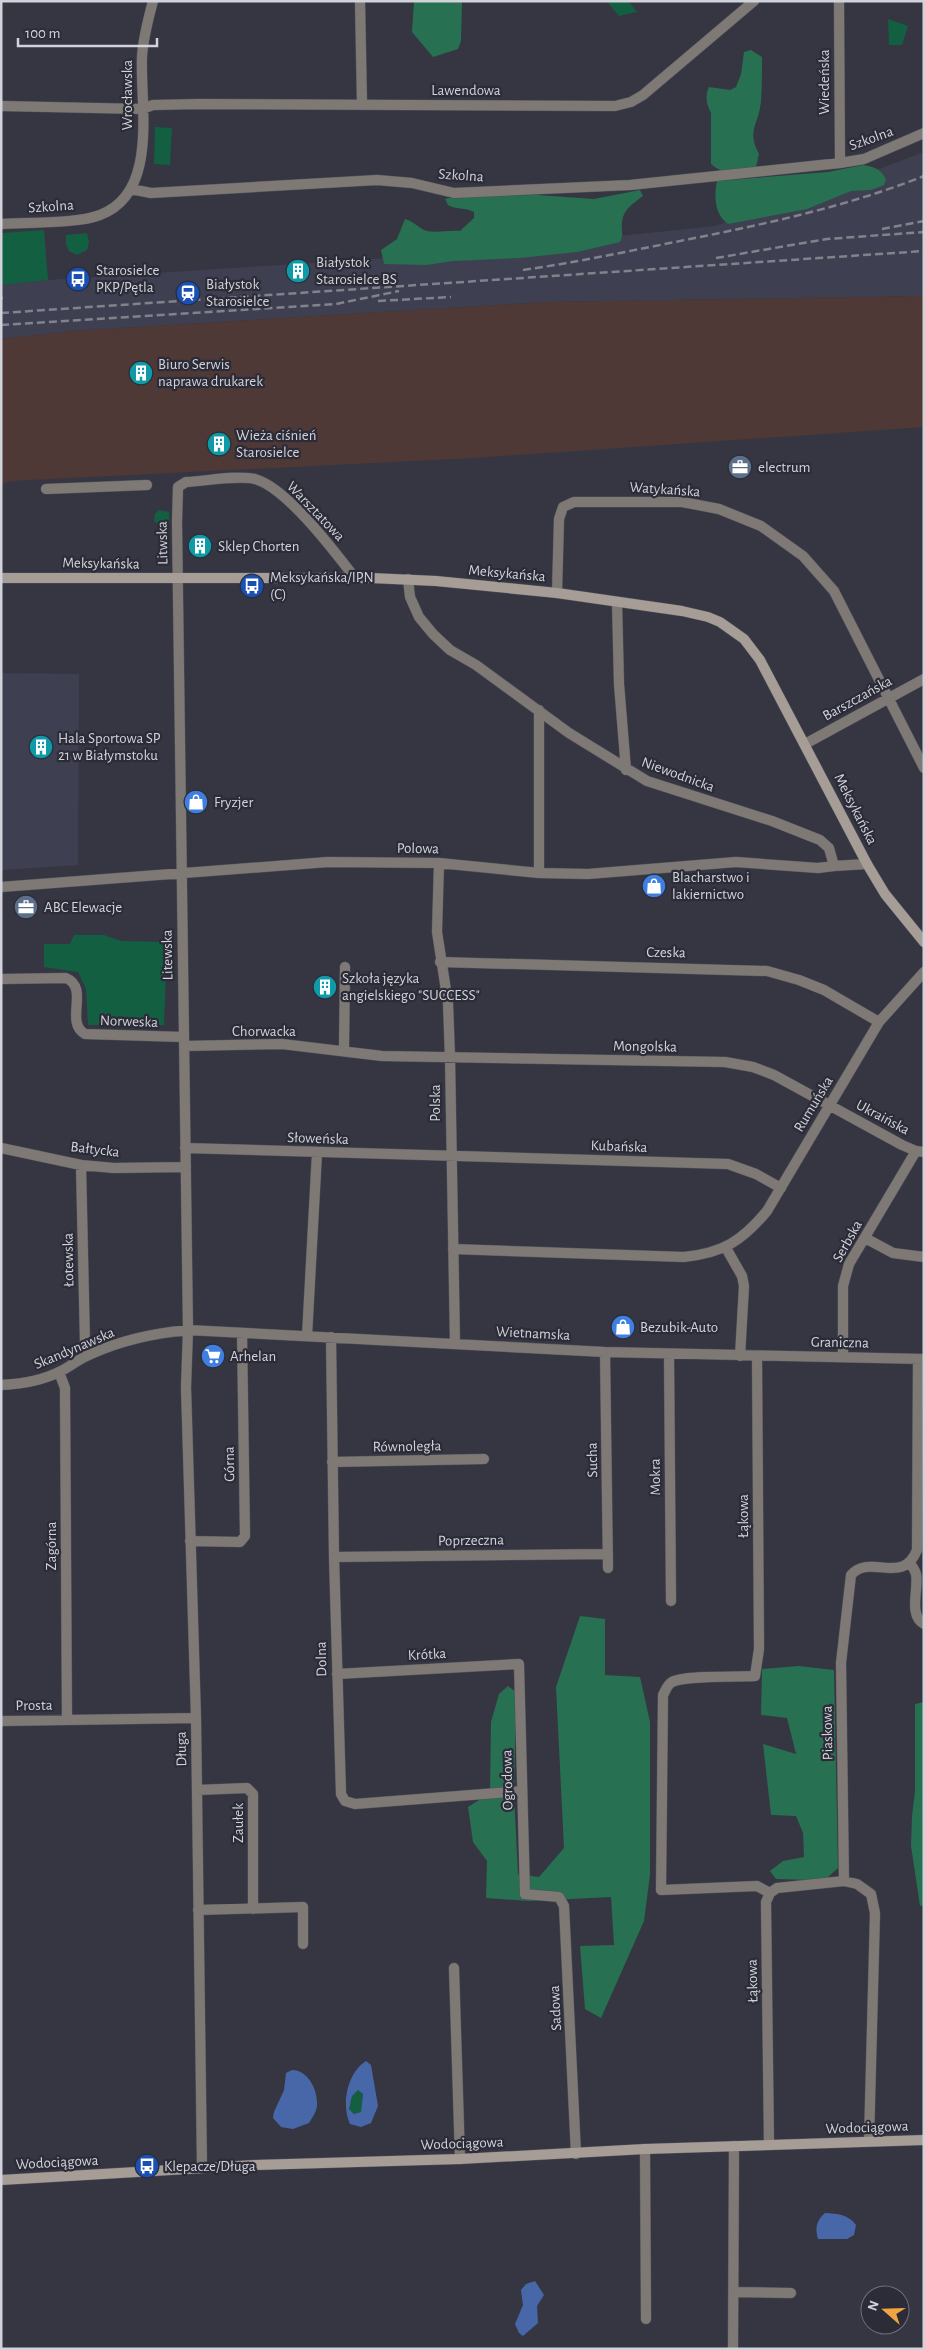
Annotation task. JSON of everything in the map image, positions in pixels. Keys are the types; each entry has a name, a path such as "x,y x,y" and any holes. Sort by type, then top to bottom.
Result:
{"street":[{"name":"Wrocławska","path":"131,189 141,166 143,43 153,1"},
{"path":"360,1 362,104"},
{"name":"Lawendowa","path":"1,106 142,109 152,105 199,104 615,106 631,102 643,95 754,1"},
{"name":"Wiedeńska","path":"839,1 840,163"},
{"name":"Szkolna","path":"1,224 80,219 101,215 120,201 131,189 151,193 377,180 412,183 454,193 474,193 590,188 768,172 864,159 924,133"},
{"name":"Warsztatowa","path":"176,507 178,487 186,482 246,478 263,482 293,506 335,552 355,578"},
{"path":"46,489 148,485"},
{"name":"Watykańska","path":"557,593 559,519 563,507 574,502 682,502 719,509 761,526 803,556 819,572 834,592 924,768"},
{"name":"Litwska","path":"176,507 178,579"},
{"name":"Meksykańska","path":"1,578 408,579 557,593 688,612 714,620 732,630 753,649 760,660 867,864"},
{"name":"Litewska","path":"178,579 180,874 188,1330"},
{"name":"Niewodnicka","path":"408,579 410,597 416,610 433,634 450,650 476,664 569,733 626,770 647,781 772,821 820,840 829,848 834,866"},
{"path":"617,602 619,684 626,770"},
{"name":"Barszczańska","path":"805,744 924,679"},
{"path":"539,710 539,873"},
{"name":"Polowa","path":"1,887 328,862 439,863 539,873 588,874 736,862 818,868 834,866"},
{"name":"Polska","path":"439,863 437,932 440,962 448,1003 450,1057 450,1157 455,1344"},
{"path":"834,866 867,864 885,894 924,942"},
{"name":"Czeska","path":"440,962 767,971 799,980 824,990 879,1022"},
{"path":"344,1050 345,967"},
{"name":"Rumuńska","path":"453,1249 684,1257 726,1248 755,1225 767,1211 879,1022 924,972"},
{"name":"Norweska","path":"1,980 66,978 74,981 77,987 76,1024 80,1031 85,1034 184,1042"},
{"name":"Chorwacka","path":"184,1042 282,1044 382,1056 450,1057"},
{"name":"Mongolska","path":"450,1057 725,1062 753,1067 774,1075 829,1106"},
{"name":"Ukraińska","path":"829,1106 920,1151"},
{"name":"Bałtycka","path":"1,1148 81,1165 114,1168 186,1167"},
{"name":"Słoweńska","path":"185,1148 450,1157"},
{"name":"Serbska","path":"843,1356 843,1286 850,1264 920,1151"},
{"path":"307,1336 317,1153"},
{"name":"Kubańska","path":"450,1157 728,1164 750,1171 781,1188"},
{"name":"Łotewska","path":"81,1165 85,1344 90,1354"},
{"path":"865,1238 893,1253 924,1257"},
{"path":"726,1248 742,1276 744,1286 740,1356"},
{"name":"Wietnamska","path":"188,1330 605,1352 757,1356"},
{"name":"Skandynawska","path":"1,1385 35,1381 59,1372 90,1354 161,1332 188,1330"},
{"name":"Długa","path":"188,1330 186,1387 196,1718 202,2168"},
{"name":"Górna","path":"190,1541 240,1542 245,1536 242,1333"},
{"name":"Dolna","path":"331,1338 334,1558 341,1794 345,1801 355,1804 522,1791"},
{"name":"Sucha","path":"605,1352 608,1568"},
{"name":"Mokra","path":"669,1354 671,1600"},
{"name":"Graniczna","path":"757,1356 843,1356 921,1359"},
{"name":"Łąkowa","path":"757,1356 759,1649 755,1676 684,1679 667,1686 664,1695 661,1890 756,1886 770,1893 766,1902 769,2146"},
{"path":"921,1359 921,1531 917,1550 910,1563 916,1573 917,1617 924,1624"},
{"name":"Zagórna","path":"59,1372 65,1388 67,1720"},
{"name":"Równoległa","path":"332,1462 484,1459"},
{"name":"Poprzeczna","path":"334,1558 608,1554"},
{"name":"Piaskowa","path":"844,1881 841,1663 849,1584 851,1575 856,1569 897,1568 910,1563"},
{"name":"Krótka","path":"337,1674 520,1664"},
{"name":"Ogrodowa","path":"520,1664 525,1894"},
{"name":"Prosta","path":"1,1721 196,1718"},
{"name":"Zaułek","path":"197,1790 247,1788 253,1794 253,1909"},
{"path":"770,1893 777,1888 844,1881 857,1884 871,1894 875,1913 868,2141"},
{"name":"Sadowa","path":"525,1894 559,1897 564,1906 576,2154"},
{"path":"198,1910 303,1907 303,1944"},
{"path":"454,1968 460,2159"},
{"name":"Wodociągowa","path":"1,2180 202,2168 460,2159 645,2149 924,2140"},
{"path":"733,2349 734,2146"},
{"path":"645,2149 646,2319"},
{"path":"734,2292 791,2293"}],"shaded area":[{"path":"924,152 924,296 546,302 71,331 1,339 1,285 48,280 450,254 715,226"},
{"path":"924,296 924,427 474,458 10,481 1,485 1,339 71,331 546,302"},
{"path":"1,673 79,674 78,865 1,870"}],"green space":[{"path":"414,1 462,1 461,41 458,49 433,57 412,32"},
{"path":"610,1 628,1 637,12 619,16 608,3"},
{"path":"888,19 908,26 902,45 889,45"},
{"path":"751,50 762,57 761,101 753,133 755,146 759,154 756,167 733,172 722,171 711,164 711,113 707,103 707,93 709,87 730,90 736,87 741,74 744,52"},
{"path":"155,127 172,128 170,165 154,164"},
{"path":"863,165 879,170 886,179 884,185 871,190 851,191 807,209 728,224 720,215 716,204 717,181 828,172"},
{"path":"640,190 643,196 624,213 620,242 577,252 520,258 453,261 426,265 384,264 381,250 397,239 405,219 424,230 435,232 460,231 474,218 474,212 451,207 445,199 457,196 537,195 594,199"},
{"path":"44,230 48,280 1,285 1,233"},
{"path":"87,233 89,242 87,250 77,255 69,251 66,244 66,235"},
{"path":"159,510 169,512 169,534 154,521 155,514"},
{"path":"74,935 104,935 121,941 167,942 164,1025 88,1025 86,989 78,972 44,967 44,944 70,944"},
{"path":"580,1616 605,1619 605,1675 640,1677 650,1722 650,1875 644,1921 601,2018 585,2009 580,1946 614,1945 611,1897 529,1901 486,1898 487,1861 473,1842 468,1807 490,1793 491,1722 499,1694 508,1686 516,1692 514,1795 518,1874 539,1877 564,1848 556,1687"},
{"path":"799,1666 834,1670 838,1868 827,1878 808,1880 776,1879 770,1871 783,1861 804,1857 803,1833 796,1816 771,1815 763,1744 796,1754 787,1718 761,1715 762,1669"},
{"path":"924,1702 924,1905 920,1906 911,1846 915,1791 915,1704"},
{"path":"358,2090 363,2094 361,2112 354,2114 349,2109 352,2096"}],"water":[{"path":"366,2061 371,2065 378,2106 371,2123 361,2127 350,2124 346,2108 350,2081 359,2066","holes":["358,2090 363,2094 361,2112 354,2114 349,2109 352,2096"]},
{"path":"292,2070 303,2073 307,2077 314,2087 317,2099 315,2112 309,2123 293,2129 281,2127 273,2118 284,2090 286,2073"},
{"path":"825,2213 838,2214 853,2221 856,2225 854,2235 847,2239 818,2239 817,2225"},
{"path":"535,2281 544,2295 537,2306 538,2323 523,2336 519,2333 515,2324 523,2305 521,2290 526,2284"}],"railway":[{"path":"523,270 606,256 779,220 838,205 924,176"},
{"path":"882,229 924,221"},
{"path":"716,258 827,239 924,232"},
{"path":"1,313 924,251"},
{"path":"1,325 336,304 399,291"},
{"path":"378,301 451,297"}],"place":[{"name":"Białystok Starosielce BS","path":"298,271"},
{"name":"Starosielce PKP/Pętla","path":"78,279"},
{"name":"Białystok Starosielce","path":"188,293"},
{"name":"Biuro Serwis naprawa drukarek","path":"141,373"},
{"name":"Wieża ciśnień Starosielce","path":"219,444"},
{"name":"electrum","path":"740,467"},
{"name":"Sklep Chorten","path":"200,546"},
{"name":"Meksykańska/IPN (C)","path":"252,586"},
{"name":"Hala Sportowa SP 21 w Białymstoku","path":"41,747"},
{"name":"Fryzjer","path":"196,802"},
{"name":"Blacharstwo i lakiernictwo","path":"654,886"},
{"name":"ABC Elewacje","path":"26,907"},
{"name":"Szkoła języka angielskiego \"SUCCESS\"","path":"325,987"},
{"name":"Bezubik-Auto","path":"623,1327"},
{"name":"Arhelan","path":"213,1356"},
{"name":"Klepacze/Długa","path":"147,2166"}]}
